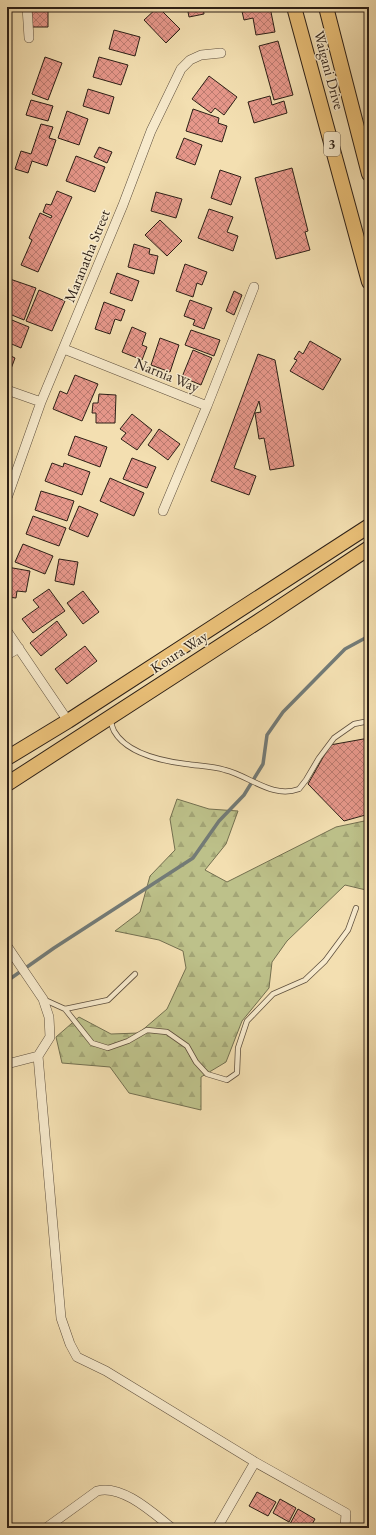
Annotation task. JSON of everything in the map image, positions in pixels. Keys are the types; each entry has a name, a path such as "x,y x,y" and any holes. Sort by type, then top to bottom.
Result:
{"highway":[{"name":"Waigani Drive","path":"294,7 369,282"},
{"name":"Waigani Drive","path":"326,7 366,151 369,174"},
{"path":"365,528 369,518"},
{"name":"Koura Way","path":"7,758 68,721 365,528"},
{"name":"Koura Way","path":"7,784 369,548"}],"street":[{"path":"27,7 29,38"},
{"name":"Maranatha Street","path":"7,498 41,402 123,205 151,131 181,69 190,60 201,55 221,53"},
{"name":"Narnia Way","path":"64,349 207,406 254,287"},
{"path":"7,390 41,402"},
{"path":"163,511 207,406"},
{"path":"7,631 68,721"},
{"path":"7,655 19,648"},
{"path":"7,946 43,999 49,1017 50,1037 38,1056 61,1318 77,1357 106,1371 255,1462 346,1513 345,1528"},
{"path":"7,1064 38,1056"},
{"path":"217,1528 255,1462"},
{"path":"46,1528 97,1491 103,1490 116,1491 124,1494 151,1511 172,1528"}],"lane":[{"path":"110,717 113,730 124,742 137,750 167,761 227,770 275,791 284,792 299,789 334,738 354,724 369,721"},
{"path":"43,999 65,1009 92,1043 108,1048 147,1030 167,1032 187,1046 196,1062 208,1074 227,1080 237,1073 238,1048 247,1021 273,994 305,980 325,961 348,930 356,908"},
{"path":"65,1009 108,1000 135,974"}],"green space":[{"path":"177,799 209,809 238,811 226,844 205,870 227,882 336,827 369,820 369,919 366,890 345,885 287,941 272,962 269,988 242,1021 226,1062 201,1077 201,1110 129,1093 110,1067 62,1063 56,1037 79,1017 111,1034 139,1033 167,1009 186,968 183,951 159,940 115,931 140,912 150,876 175,850 170,819"}],"building":[{"path":"32,7 48,8 48,27 31,27"},
{"path":"158,7 180,29 166,43 144,20"},
{"path":"187,7 203,7 204,14 189,17"},
{"path":"241,7 270,7 275,32 256,35 253,18 244,20"},
{"path":"114,30 140,37 135,56 109,49"},
{"path":"278,41 293,95 274,100 259,46"},
{"path":"45,57 62,63 48,100 32,94"},
{"path":"99,57 128,65 121,85 93,77"},
{"path":"209,76 237,97 224,115 215,108 211,113 192,99"},
{"path":"88,89 114,97 109,114 83,106"},
{"path":"270,96 272,105 284,101 287,113 254,123 248,102"},
{"path":"31,100 53,106 48,121 26,115"},
{"path":"193,109 219,118 218,123 227,126 222,142 186,131"},
{"path":"67,111 88,119 79,145 58,138"},
{"path":"41,124 53,127 49,138 56,140 47,166 32,161 28,173 15,169 21,151 31,154"},
{"path":"184,138 202,145 195,165 176,158"},
{"path":"99,147 112,152 107,163 94,157"},
{"path":"76,156 105,167 95,192 66,181"},
{"path":"292,168 308,231 305,232 310,250 276,259 255,178"},
{"path":"220,170 241,177 231,205 211,198"},
{"path":"57,191 72,197 38,272 21,265 32,240 29,238 40,213 51,218 52,216 43,212 46,204 51,205"},
{"path":"156,192 182,199 176,218 151,211"},
{"path":"209,209 233,217 227,232 238,236 233,251 198,238"},
{"path":"160,220 182,241 167,256 145,235"},
{"path":"134,244 150,249 149,254 158,256 154,274 128,267"},
{"path":"185,264 207,272 202,285 197,283 193,297 176,291"},
{"path":"117,273 139,281 132,301 110,293"},
{"path":"7,278 36,288 24,320 7,313"},
{"path":"39,290 65,301 52,331 26,321"},
{"path":"234,291 242,295 234,315 226,311"},
{"path":"190,300 212,308 204,329 193,325 195,320 184,316"},
{"path":"104,302 125,310 121,321 115,319 110,334 95,329"},
{"path":"7,318 29,327 21,348 7,342"},
{"path":"132,327 146,333 142,345 147,347 142,360 122,352"},
{"path":"191,330 220,340 214,356 185,345"},
{"path":"160,338 179,345 170,372 151,365"},
{"path":"310,341 341,359 323,390 290,371 297,360 294,359 299,351 303,354"},
{"path":"193,350 212,358 201,385 182,377"},
{"path":"7,354 15,358 8,377 7,376"},
{"path":"258,354 275,360 294,466 270,470 264,438 259,439 255,413 261,412 259,401 234,468 256,476 249,495 211,481"},
{"path":"75,375 98,384 82,421 53,409 60,391 67,394"},
{"path":"99,394 116,395 115,423 96,423 96,413 92,413 93,403 98,403"},
{"path":"132,414 152,430 137,450 121,439 126,433 120,429"},
{"path":"159,429 180,444 168,460 148,445"},
{"path":"75,436 107,447 100,467 68,455"},
{"path":"132,458 156,467 147,488 123,479"},
{"path":"52,463 63,467 64,463 90,472 82,495 45,481"},
{"path":"110,478 144,493 134,516 100,501"},
{"path":"41,491 74,501 67,521 35,510"},
{"path":"79,506 98,514 88,537 69,529"},
{"path":"33,516 66,528 59,546 26,534"},
{"path":"23,544 53,556 45,574 15,562"},
{"path":"59,559 78,562 74,585 55,581"},
{"path":"7,567 30,571 26,592 17,591 16,598 7,597"},
{"path":"49,589 65,611 33,633 22,619 39,607 33,600"},
{"path":"83,591 99,612 83,624 67,603"},
{"path":"57,621 67,635 41,656 30,643"},
{"path":"85,646 97,661 67,684 55,669"},
{"path":"369,738 369,814 344,821 308,784 330,745"},
{"path":"257,1492 276,1502 268,1516 249,1506"},
{"path":"280,1499 296,1508 289,1522 273,1513"},
{"path":"298,1509 315,1519 310,1528 298,1528 290,1524"}],"waterway":[{"path":"7,981 54,948 193,858 219,821 244,795 263,764 267,735 283,712 345,649 369,636"}]}
